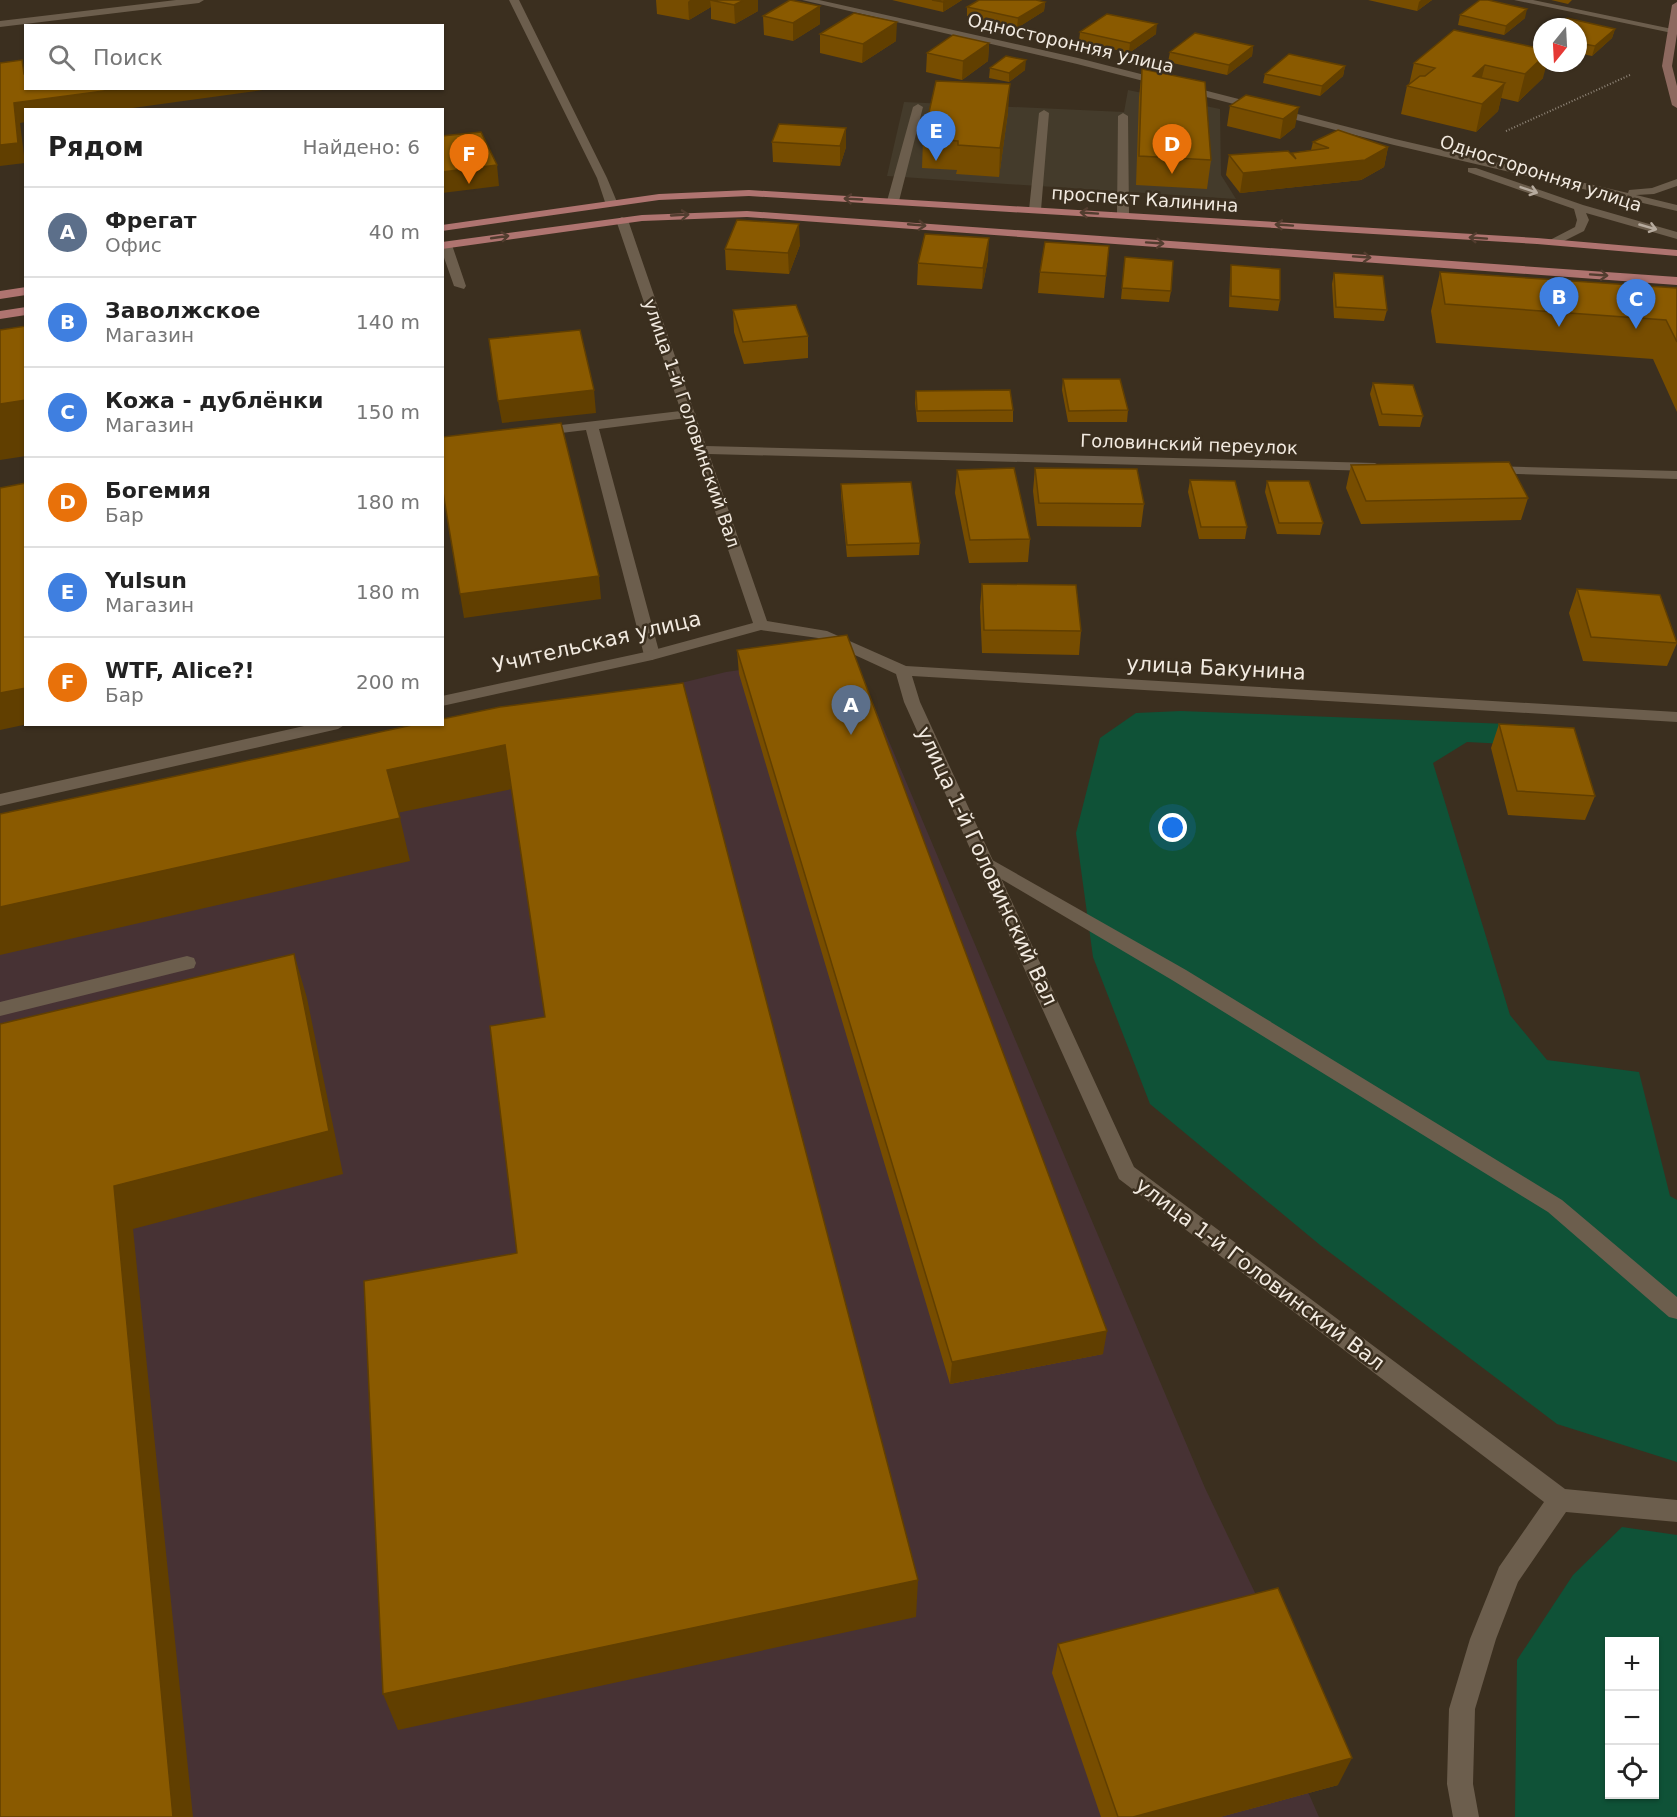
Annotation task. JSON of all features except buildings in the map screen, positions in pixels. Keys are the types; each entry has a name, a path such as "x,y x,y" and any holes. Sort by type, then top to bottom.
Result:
{"main road":[{"path":"1677,5 1667,66 1677,105"},
{"name":"проспект Калинина","path":"444,228 611,202 726,193 1123,215 1677,253"},
{"path":"444,245 622,220 705,214 789,215 1662,280 1677,279"},
{"path":"0,295 24,291"},
{"path":"0,315 24,311"}],"street":[{"path":"0,24 200,0"},
{"path":"514,0 602,178 611,202"},
{"name":"Односторонняя улица","path":"807,0 1078,62 1394,142 1677,208"},
{"path":"1519,0 1672,30"},
{"path":"893,201 918,107"},
{"path":"1035,210 1044,113"},
{"path":"1123,116 1123,215"},
{"name":"Односторонняя улица","path":"1394,142 1579,207 1677,236"},
{"path":"1609,191 1654,191 1677,182"},
{"path":"1552,243 1580,229 1583,220 1579,207"},
{"name":"улица 1-й Головинский Вал","path":"622,220 761,626"},
{"path":"444,245 458,281 444,278"},
{"path":"561,429 689,414"},
{"path":"591,425 652,655"},
{"name":"Головинский переулок","path":"701,450 1394,468"},
{"path":"1477,470 1677,475"},
{"name":"Учительская улица","path":"444,701 652,655 761,626"},
{"name":"улица Бакунина","path":"761,626 822,634 903,670 1677,717"},
{"name":"улица 1-й Головинский Вал","path":"903,670 912,702 1126,1173 1560,1500"},
{"path":"0,800 329,726"},
{"path":"987,863 1179,975 1555,1206 1677,1310"},
{"path":"0,1010 188,963"},
{"path":"1466,1817 1460,1784 1462,1709 1483,1639 1508,1575 1560,1500 1677,1511"}],"path":[{"path":"1504,131 1644,69 1644,26"}],"shaded area":[{"path":"1128,90 1220,109 1221,175 1236,199 887,176 904,102 1124,112"},
{"path":"852,654 1205,1488 1267,1618 1308,1792 1319,1817 0,1817 0,849 726,672"}],"green space":[{"path":"1181,711 1533,725 1544,746 1467,742 1433,763 1510,1015 1547,1060 1639,1072 1670,1196 1677,1200 1677,1462 1557,1424 1320,1245 1150,1104 1093,957 1076,833 1100,738 1136,713"},
{"path":"1622,1527 1677,1535 1677,1817 1515,1817 1517,1660 1573,1575"}],"place":[{"name":"Yulsun","path":"936,161"},
{"name":"Богемия","path":"1172,174"},
{"name":"WTF, Alice?!","path":"469,184"},
{"name":"Заволжское","path":"1559,327"},
{"name":"Кожа - дублёнки","path":"1636,329"},
{"name":"Фрегат","path":"851,735"}]}
